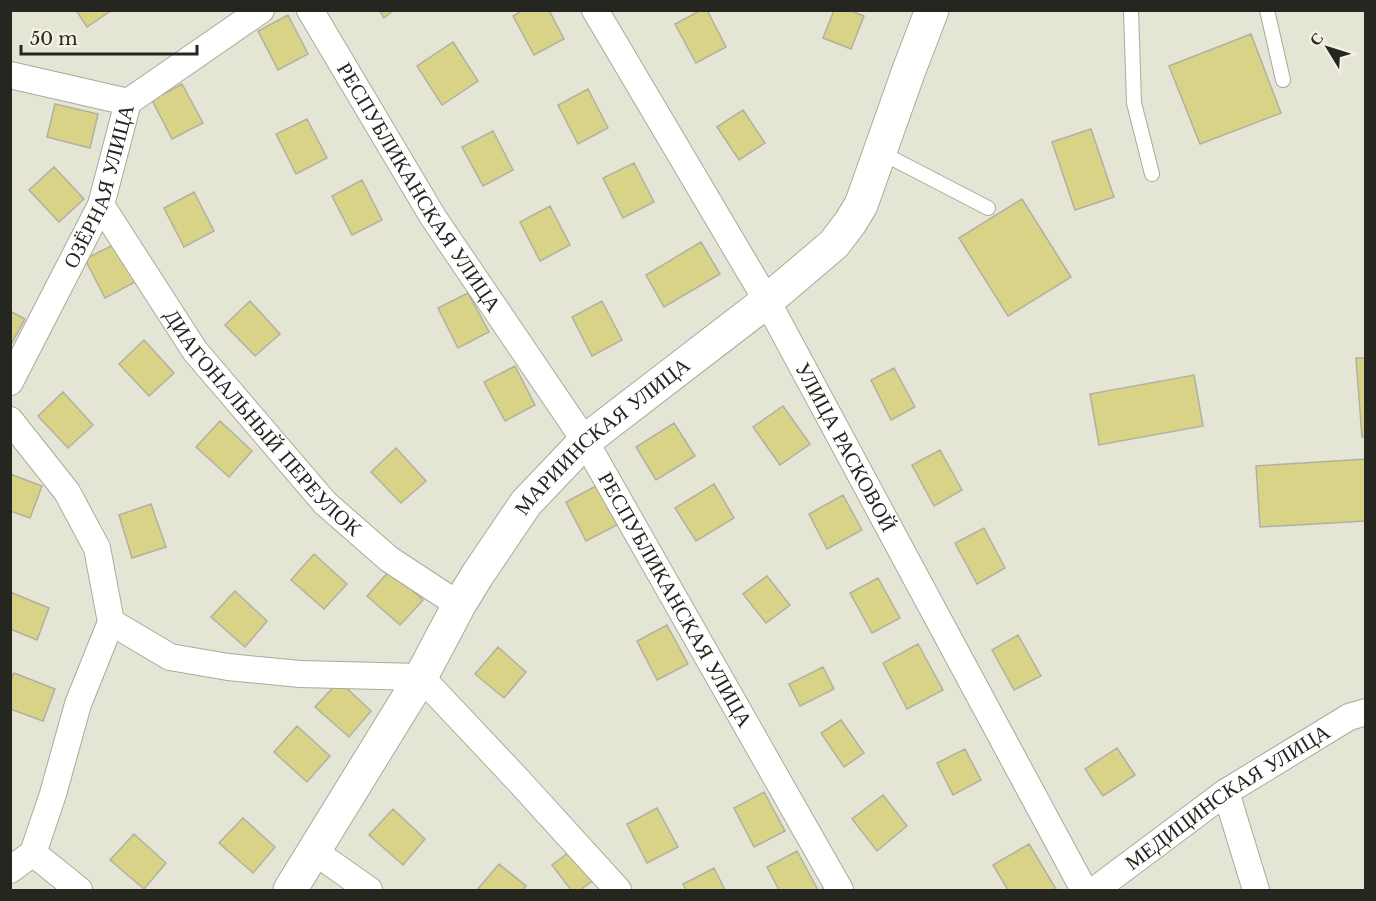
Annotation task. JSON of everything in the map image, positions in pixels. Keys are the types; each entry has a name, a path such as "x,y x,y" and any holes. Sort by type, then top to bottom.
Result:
{"main road":[{"name":"МАРИИНСКАЯ УЛИЦА","path":"291,891 421,677 459,605 526,503 585,441 767,301 834,244 850,223 861,205 932,10"}],"street":[{"name":"ОЗЁРНАЯ УЛИЦА","path":"10,382 101,206 128,102 261,10"},
{"name":"РЕСПУБЛИКАНСКАЯ УЛИЦА","path":"310,10 433,217 585,441 840,891"},
{"name":"УЛИЦА РАСКОВОЙ","path":"595,10 767,301 1084,891"},
{"path":"10,75 128,102"},
{"name":"ДИАГОНАЛЬНЫЙ ПЕРЕУЛОК","path":"101,206 195,351 326,503 389,559 459,605"},
{"path":"10,420 67,492 97,548 111,621 78,704 53,794 33,854 10,870"},
{"path":"111,621 170,657 217,665 300,674 421,677 618,891"},
{"name":"МЕДИЦИНСКАЯ УЛИЦА","path":"1095,891 1226,792 1349,717 1365,712"},
{"path":"1226,792 1256,891"},
{"path":"315,852 369,891"},
{"path":"33,854 79,891"}],"lane":[{"path":"1131,10 1134,104 1152,174"},
{"path":"1267,10 1283,80"},
{"path":"880,152 988,208"}],"building":[{"path":"76,10 112,10 87,27"},
{"path":"379,10 394,10 384,18"},
{"path":"523,10 549,10 564,39 534,55 513,16"},
{"path":"701,10 707,10 726,47 696,63 675,24"},
{"path":"834,10 849,10 864,16 851,49 823,38"},
{"path":"288,15 308,54 278,70 258,31"},
{"path":"1251,34 1281,113 1200,144 1169,66"},
{"path":"453,42 478,81 442,105 417,66"},
{"path":"182,84 203,123 172,139 152,100"},
{"path":"588,89 608,128 578,144 558,105"},
{"path":"55,104 98,114 90,148 47,137"},
{"path":"743,110 765,143 739,160 717,127"},
{"path":"307,119 327,158 296,174 276,134"},
{"path":"1091,129 1114,197 1075,210 1052,142"},
{"path":"493,131 513,170 483,186 462,147"},
{"path":"634,163 654,202 623,218 603,178"},
{"path":"54,167 84,199 59,222 29,190"},
{"path":"362,180 382,220 352,235 332,196"},
{"path":"194,192 214,231 184,247 164,208"},
{"path":"1022,199 1071,277 1008,316 959,238"},
{"path":"550,206 570,245 540,261 520,222"},
{"path":"701,242 720,274 664,307 646,275"},
{"path":"115,244 135,282 105,298 85,259"},
{"path":"468,293 489,332 458,348 438,308"},
{"path":"250,301 280,334 255,356 225,325"},
{"path":"602,301 622,340 592,356 572,317"},
{"path":"10,311 25,319 10,346"},
{"path":"144,340 174,373 149,396 119,364"},
{"path":"1356,358 1366,358 1366,437 1362,437"},
{"path":"515,366 535,405 505,421 484,382"},
{"path":"894,368 915,407 891,420 871,380"},
{"path":"1194,375 1203,426 1099,445 1090,394"},
{"path":"63,392 93,425 68,448 38,416"},
{"path":"783,406 810,444 780,465 753,427"},
{"path":"220,421 252,451 229,477 196,447"},
{"path":"674,423 695,456 656,480 636,447"},
{"path":"396,448 426,481 401,503 371,472"},
{"path":"940,450 962,490 934,506 912,465"},
{"path":"1366,459 1366,521 1260,527 1256,466"},
{"path":"10,474 42,486 30,518 10,511"},
{"path":"714,484 734,518 696,541 675,508"},
{"path":"596,486 617,525 586,541 566,502"},
{"path":"843,495 862,530 827,549 809,514"},
{"path":"151,504 166,547 132,558 119,515"},
{"path":"984,528 1005,568 977,584 955,543"},
{"path":"314,554 347,584 324,609 291,580"},
{"path":"390,570 423,600 400,625 367,596"},
{"path":"767,576 790,605 766,623 743,594"},
{"path":"878,578 900,618 872,633 850,593"},
{"path":"235,591 267,621 245,647 211,617"},
{"path":"10,592 49,608 37,640 10,629"},
{"path":"667,625 688,664 657,680 637,641"},
{"path":"1018,635 1041,676 1014,690 992,650"},
{"path":"918,644 943,690 907,709 883,663"},
{"path":"498,647 526,672 504,698 475,674"},
{"path":"823,667 834,689 800,706 789,684"},
{"path":"14,673 55,689 43,721 10,709 10,682"},
{"path":"339,681 371,711 349,737 315,707"},
{"path":"841,720 864,753 844,767 821,733"},
{"path":"297,726 330,756 307,782 274,752"},
{"path":"1117,748 1135,775 1103,796 1085,769"},
{"path":"965,749 981,780 953,795 937,763"},
{"path":"764,792 785,831 754,847 734,808"},
{"path":"883,795 907,826 877,851 852,819"},
{"path":"657,808 678,847 647,863 627,824"},
{"path":"393,809 425,839 403,865 369,835"},
{"path":"243,818 275,847 253,873 219,843"},
{"path":"134,834 166,863 144,889 110,860"},
{"path":"1029,844 1056,889 1008,890 993,865"},
{"path":"576,847 598,877 580,890 571,890 552,865"},
{"path":"797,851 818,890 779,890 767,867"},
{"path":"499,864 526,886 523,890 477,890"},
{"path":"714,868 725,890 686,890 683,884"}]}
